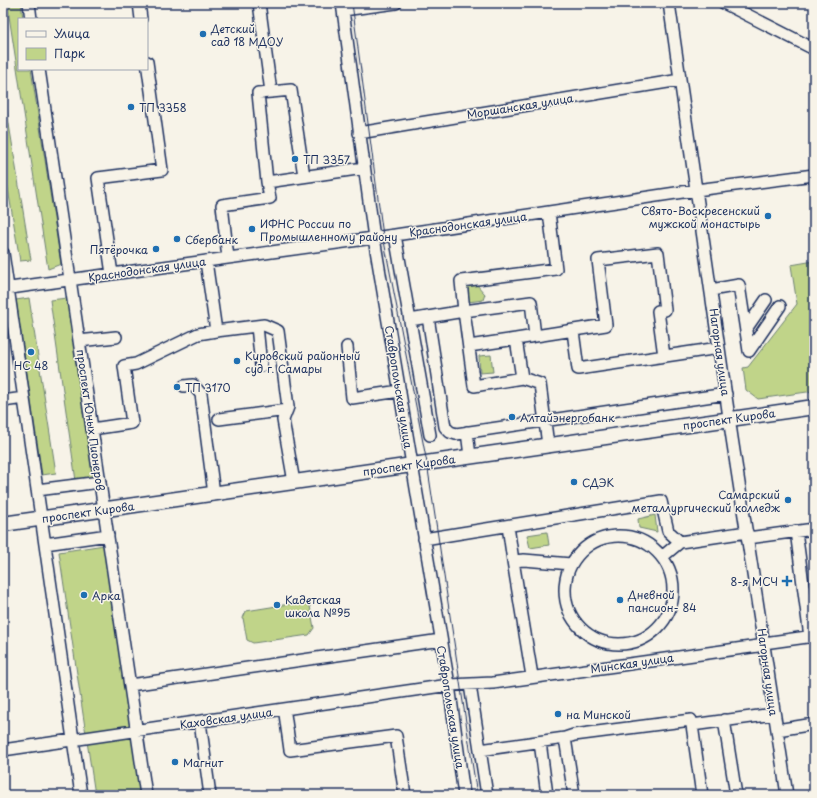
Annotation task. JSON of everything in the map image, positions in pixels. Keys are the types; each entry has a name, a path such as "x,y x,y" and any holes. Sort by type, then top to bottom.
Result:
{"main road":[{"name":"проспект Кирова","path":"3,524 814,407"}],"street":[{"path":"29,3 32,18"},
{"path":"139,3 141,18"},
{"path":"259,3 271,92"},
{"path":"343,6 396,3"},
{"name":"Нагорная улица","path":"669,3 729,419 787,795"},
{"path":"724,3 814,49"},
{"name":"Ставропольская улица","path":"343,6 374,238 449,685 464,795"},
{"path":"112,274 98,178 162,170 148,69"},
{"name":"проспект Юных Пионеров","path":"39,70 146,795"},
{"name":"Моршанская улица","path":"359,133 680,80"},
{"path":"228,258 222,205 270,198 258,94 291,90 304,176"},
{"path":"267,182 364,168"},
{"name":"Краснодонская улица","path":"6,288 374,238 696,190 814,175"},
{"path":"548,445 540,384 522,378 474,386 461,281 556,269 549,212"},
{"path":"395,235 430,435"},
{"path":"3,253 6,288 24,398 81,795"},
{"path":"469,346 606,325 598,260 658,253 665,310 658,311 664,356"},
{"path":"206,261 216,331"},
{"path":"711,290 739,285 749,351 780,306"},
{"path":"746,329 766,300"},
{"path":"410,320 532,302 535,336"},
{"path":"428,317 445,426 450,432 456,434 726,394"},
{"path":"92,429 132,423 124,366 136,364 198,334 264,324 278,331 287,410 284,420 294,482"},
{"path":"257,326 261,366"},
{"path":"573,331 578,369 719,348"},
{"path":"79,341 116,337"},
{"path":"516,339 522,378"},
{"path":"347,347 352,398 400,391"},
{"path":"184,386 193,385 201,394 214,494"},
{"path":"3,401 24,398"},
{"path":"219,419 287,410"},
{"path":"467,432 470,456"},
{"path":"37,490 100,482"},
{"path":"424,539 661,501 668,531 680,542"},
{"path":"508,526 532,676"},
{"path":"662,557 680,542 814,529"},
{"path":"796,531 809,588 812,636"},
{"path":"45,544 108,535"},
{"path":"618,536 634,538 650,546 662,557 669,569 673,585 670,606 658,628 641,640 625,644 607,643 586,634 573,619 567,608 564,586 571,564 581,551 599,539 618,536"},
{"path":"513,561 524,560 571,564"},
{"name":"Минская улица","path":"449,685 470,685 758,646 764,643 812,636"},
{"path":"130,685 441,640"},
{"name":"Каховская улица","path":"3,750 449,685"},
{"path":"470,685 487,795"},
{"path":"285,714 290,750 396,736 405,795"},
{"path":"692,725 774,714"},
{"path":"480,750 540,742 574,735 691,720 702,795"},
{"path":"724,720 736,795"},
{"path":"200,722 210,795"},
{"path":"777,730 814,724"},
{"path":"565,738 574,795"},
{"path":"540,742 547,795"}],"green space":[{"path":"7,3 21,3 23,18 18,18 18,70 31,70 61,264 48,269"},
{"path":"3,87 31,260 20,261 3,159"},
{"path":"814,261 814,391 758,399 746,390 743,368 748,367 797,304 791,265"},
{"path":"476,284 485,294 483,300 468,302 460,286"},
{"path":"29,298 56,473 42,475 16,300"},
{"path":"67,298 94,479 76,481 50,300"},
{"path":"491,355 493,372 480,373 479,356"},
{"path":"655,515 657,532 639,528 638,519"},
{"path":"547,532 549,545 530,548 527,535"},
{"path":"104,545 140,795 95,795 59,552"},
{"path":"302,602 310,606 314,628 309,635 253,643 247,640 243,618 246,611"}],"tram line":[{"path":"352,3 383,236 427,463 477,795"}],"place":[{"name":"Детский сад 18 МДОУ","path":"203,34"},
{"name":"ТП 3358","path":"131,107"},
{"name":"ТП 3357","path":"295,159"},
{"name":"Свято-Воскресенский мужской монастырь","path":"768,216"},
{"name":"ИФНС России по Промышленному району","path":"252,229"},
{"name":"Сбербанк","path":"177,239"},
{"name":"Пятёрочка","path":"156,249"},
{"name":"НС 48","path":"31,352"},
{"name":"Кировский районный суд г. Самары","path":"237,361"},
{"name":"ТП 3170","path":"177,387"},
{"name":"Алтайэнергобанк","path":"512,417"},
{"name":"СДЭК","path":"574,482"},
{"name":"Самарский металлургический колледж","path":"788,500"},
{"name":"8-я МСЧ","path":"787,581"},
{"name":"Арка","path":"84,595"},
{"name":"Дневной пансион- 84","path":"620,600"},
{"name":"Кадетская школа №95","path":"277,605"},
{"name":"на Минской","path":"558,714"},
{"name":"Магнит","path":"175,762"}]}
